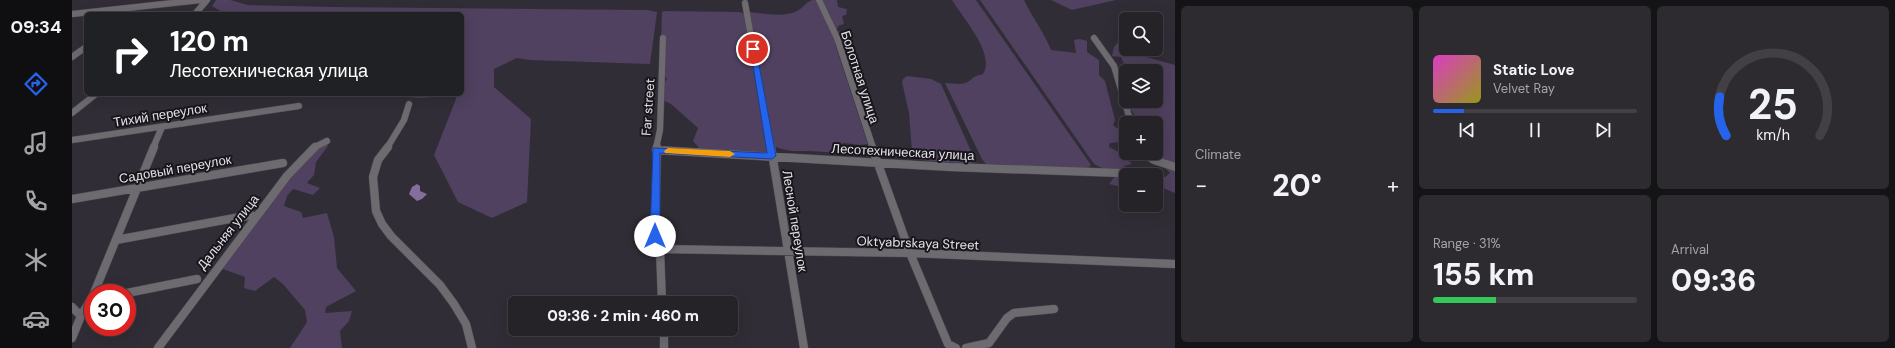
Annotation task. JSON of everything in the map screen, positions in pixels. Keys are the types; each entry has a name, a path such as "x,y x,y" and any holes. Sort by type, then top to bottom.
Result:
{"street":[{"path":"92,12 201,0"},
{"path":"197,12 207,0"},
{"name":"Болотная улица","path":"820,0 837,38 910,253 948,344 956,348"},
{"name":"Лесной переулок","path":"745,3 804,348"},
{"path":"130,12 133,8"},
{"path":"72,14 84,13"},
{"name":"Far street","path":"662,296 660,249 655,236 656,150 660,130 663,38"},
{"path":"1094,38 1114,66 1128,116"},
{"path":"72,57 84,48"},
{"path":"72,112 93,96"},
{"path":"408,104 404,120 392,141 378,160 373,177 376,211 382,224 391,236 440,285 454,304 466,324 472,348"},
{"name":"Тихий переулок","path":"72,140 299,106"},
{"path":"98,284 162,127"},
{"name":"Дальняя улица","path":"158,348 210,277 294,168 318,145 327,141"},
{"name":"Лесотехническая улица","path":"656,150 950,167 1119,173"},
{"path":"1154,160 1175,167"},
{"name":"Садовый переулок","path":"72,199 283,163"},
{"path":"116,240 251,215"},
{"name":"Oktyabrskaya Street","path":"660,249 910,253 1175,264"},
{"path":"136,291 197,279"},
{"path":"72,307 81,316"},
{"path":"966,348 989,343 1007,318 1014,313 1054,309"},
{"path":"72,338 84,311"},
{"path":"664,336 664,348"}],"shaded area":[{"path":"216,0 230,0 248,5 648,10 657,12 650,64 530,60 517,58 494,69 494,87 531,119 527,202 492,218 458,202 434,155 457,96 464,96 464,12 222,12 212,6"},
{"path":"812,0 837,0 838,7 847,9 846,15 842,16 844,24 838,26 837,31 850,34 852,37 848,39 840,38 835,44 868,144 860,145 843,143 832,153 791,151 772,144 748,12 773,14 792,13"},
{"path":"952,0 976,0 1091,165 1085,171 986,164 982,159 945,83 967,83 976,76 983,74 986,66 982,46"},
{"path":"980,0 1024,0 1051,50 1076,53 1074,40 1080,39 1087,41 1087,52 1099,60 1099,75 1105,81 1115,120 1113,125 1119,130 1119,142 1110,143 1109,147 1119,152 1119,160 1128,160 1132,164 1124,166 1125,168 1119,168 1119,186 1109,184 1116,175 1094,164"},
{"path":"1051,0 1116,0 1072,10"},
{"path":"662,12 740,12 744,14 767,153 700,149 693,141 698,128 671,104 661,99 661,87 667,79 660,70"},
{"path":"1117,43 1119,43 1119,56 1144,56 1175,65 1175,193 1163,188 1163,177 1170,173 1158,160 1163,160 1163,116 1135,116 1130,108 1163,108 1163,64 1124,64 1121,57 1112,56 1114,47"},
{"path":"907,76 931,79 941,84 976,162 969,164 921,160 912,151 909,113 902,82"},
{"path":"405,96 440,96 422,98"},
{"path":"324,144 327,144 328,146 316,162 314,175 307,183 320,188 313,195 293,189 287,196 284,206 301,212 303,218 327,213 334,237 337,268 356,291 326,307 325,313 352,311 349,321 340,331 342,348 290,348 307,322 305,310 283,284 274,277 255,291 244,288 245,277 220,268 296,169 306,163 306,160"},
{"path":"417,184 420,186 420,191 427,194 422,199 417,201 409,194 412,187"}],"slow traffic":[{"path":"668,151 730,154"}],"route":[{"path":"655,236 656,150 772,156 753,49"}]}
